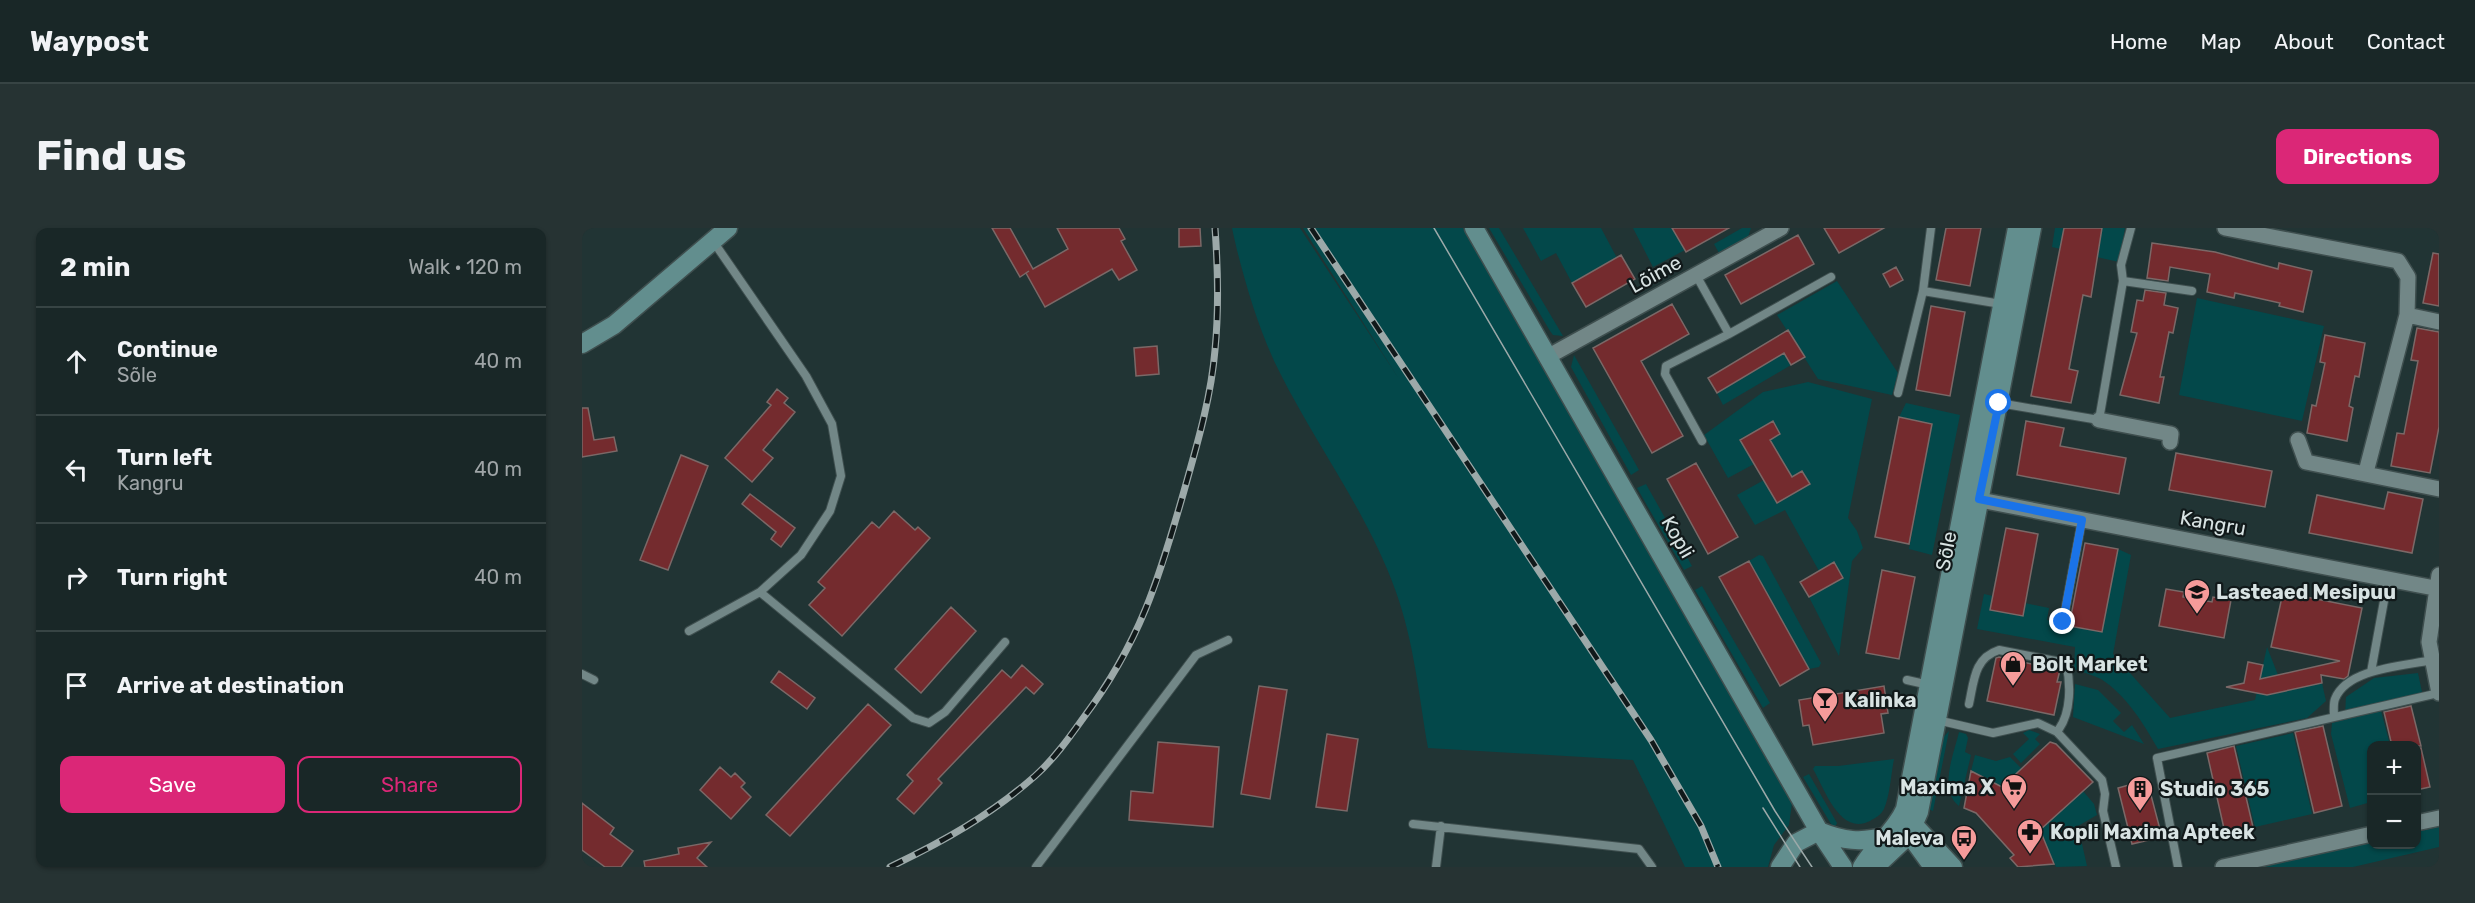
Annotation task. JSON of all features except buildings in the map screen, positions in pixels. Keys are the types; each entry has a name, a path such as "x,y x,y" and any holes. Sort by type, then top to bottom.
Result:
{"street":[{"path":"582,344 614,325 728,228"},
{"name":"Kopli","path":"1474,228 1819,831 1843,867"},
{"name":"Sõle","path":"1973,499 1999,403 2017,228"},
{"name":"Sõle","path":"1908,827 1905,809 1937,687 2010,306 2032,228"},
{"path":"2225,228 2398,261 2408,277 2407,315 2366,472"},
{"name":"Lõime","path":"1549,356 1772,230"},
{"path":"2407,315 2439,322"},
{"path":"2099,420 2171,434 2170,442"},
{"path":"2298,440 2306,462 2366,472 2439,489"},
{"name":"Kangru","path":"1973,499 2388,578 2438,584"},
{"path":"2438,584 2429,642 2439,693"},
{"name":"Sõle","path":"1908,827 1937,720 1937,687"},
{"path":"2421,822 2439,818"},
{"path":"1875,867 1908,827"},
{"path":"1908,827 1933,867"},
{"path":"1908,827 1953,867"},
{"name":"Sõle","path":"1862,867 1870,854 1887,836 1908,827"},
{"path":"1780,867 1796,843 1819,831 1855,842 1887,836"},
{"path":"2223,867 2367,835"}],"lane":[{"path":"1898,393 1923,291 1931,228"},
{"path":"1999,403 2099,420 2123,281 2121,265 2132,228"},
{"path":"689,632 760,592 801,555 830,511 841,476 832,424 806,376 712,240"},
{"path":"1696,275 1729,334"},
{"path":"1702,441 1665,374 1666,366 1831,277"},
{"path":"2123,281 2192,291"},
{"path":"1923,291 2010,306"},
{"path":"2063,622 2082,520"},
{"path":"2372,672 2388,578"},
{"path":"760,592 913,718 929,723 945,712 1005,642"},
{"path":"1036,867 1196,654 1228,640"},
{"path":"1969,704 1978,664 1992,652 2000,650 2066,663 2070,677 2067,719 2059,729"},
{"path":"2334,717 2334,700 2339,692 2357,678 2372,672 2432,660"},
{"path":"582,674 594,680"},
{"path":"1907,680 1937,687"},
{"path":"2178,867 2157,758 2439,693"},
{"path":"1937,720 1992,733 2038,723 2057,732 2102,780 2105,794 2103,811 2116,867"},
{"path":"1413,824 1639,849 1652,867"},
{"path":"1436,867 1440,826"}],"shaded area":[{"path":"1232,228 1300,228 1399,379 1303,228 1463,228 1792,803 1789,825 1774,845 1768,867 1685,867 1633,760 1428,748 1412,650 1396,592 1371,535 1294,399 1264,338 1251,301"},
{"path":"1489,228 1499,228 1563,336 1553,335 1550,331"},
{"path":"1523,228 1601,228 1617,258 1572,283 1556,253 1541,261"},
{"path":"1633,228 1672,228 1685,250 1653,267"},
{"path":"1742,228 1751,228 1748,237 1719,253 1714,244"},
{"path":"2055,228 2125,228 2119,262 2052,247"},
{"path":"1837,281 1898,373 1892,395 1818,379 1777,315"},
{"path":"2197,298 2324,326 2302,421 2179,395"},
{"path":"1784,352 1791,365 1723,405 1717,393"},
{"path":"1574,355 1639,470 1631,475 1571,367"},
{"path":"1808,382 1872,399 1848,518 1857,531 1863,548 1852,561 1839,656 1809,597 1834,563 1819,571 1785,510 1755,525 1737,495 1764,480 1777,503 1810,484 1802,471 1792,477 1770,440 1780,434 1773,421 1740,439 1754,464 1728,478 1704,435 1763,392"},
{"path":"1906,403 1960,415 1932,555 1909,549 1932,424 1899,417"},
{"path":"1646,484 1692,566 1684,570 1637,488"},
{"path":"2118,549 2131,555 2113,654 2170,718 2255,700 2267,647 2278,675 2266,695 2322,683 2326,701 2307,718 2158,749 2140,720 2118,693 2101,679 2074,669 2075,647 1977,629 1984,594 1993,596 1991,610 2022,616 2025,603 2049,608 2047,620 2069,626"},
{"path":"1759,555 1763,556 1821,663 1819,667 1809,669 1749,561"},
{"path":"1702,586 1770,703 1763,708 1695,590"},
{"path":"2418,673 2423,697 2345,715 2346,697 2374,678"},
{"path":"2075,684 2098,690 2121,713 2113,721 2124,732 2132,725 2144,744 2073,717"},
{"path":"2381,711 2389,741 2367,741 2367,803 2350,808 2331,734 2332,723"},
{"path":"2029,730 2040,734 2035,739 2040,744 2021,763 2013,754 2029,739 2023,733"},
{"path":"1949,731 1933,811 1928,809 1940,741"},
{"path":"1959,732 1966,734 1968,738 1965,752 1971,755 1959,806 1949,791 1948,781"},
{"path":"2293,733 2312,814 2255,827 2236,746"},
{"path":"1975,755 1996,761 2010,757 2022,769 2002,787 1971,771"},
{"path":"1894,759 1884,809 1874,819 1859,824 1842,817 1828,799 1813,769 1815,766 1838,766"},
{"path":"1809,774 1837,823 1834,829 1803,777"},
{"path":"2083,791 2094,804 2097,815 2078,826 2087,866 2056,867 2040,830"},
{"path":"2439,827 2439,847 2353,867 2263,867 2367,843 2367,849 2421,849 2421,831"}],"tram line":[{"path":"1434,228 1775,811 1812,867"},
{"path":"1763,808 1800,867"}],"railway":[{"path":"890,867 947,838 983,815 1018,790 1042,769 1067,740 1103,689 1134,636 1166,553 1207,404 1217,319 1215,228"},
{"path":"1311,228 1651,740 1701,826 1718,867"}],"place":[{"name":"Lasteaed Mesipuu","path":"2197,615"},
{"name":"Bolt Market","path":"2013,687"},
{"name":"Kalinka","path":"1825,723"},
{"name":"Maxima X","path":"2014,810"},
{"name":"Studio 365","path":"2140,812"},
{"name":"Kopli Maxima Apteek","path":"2030,855"},
{"name":"Maleva","path":"1964,861"}],"route":[{"path":"1999,403 1979,499 2082,520 2063,622"}]}
